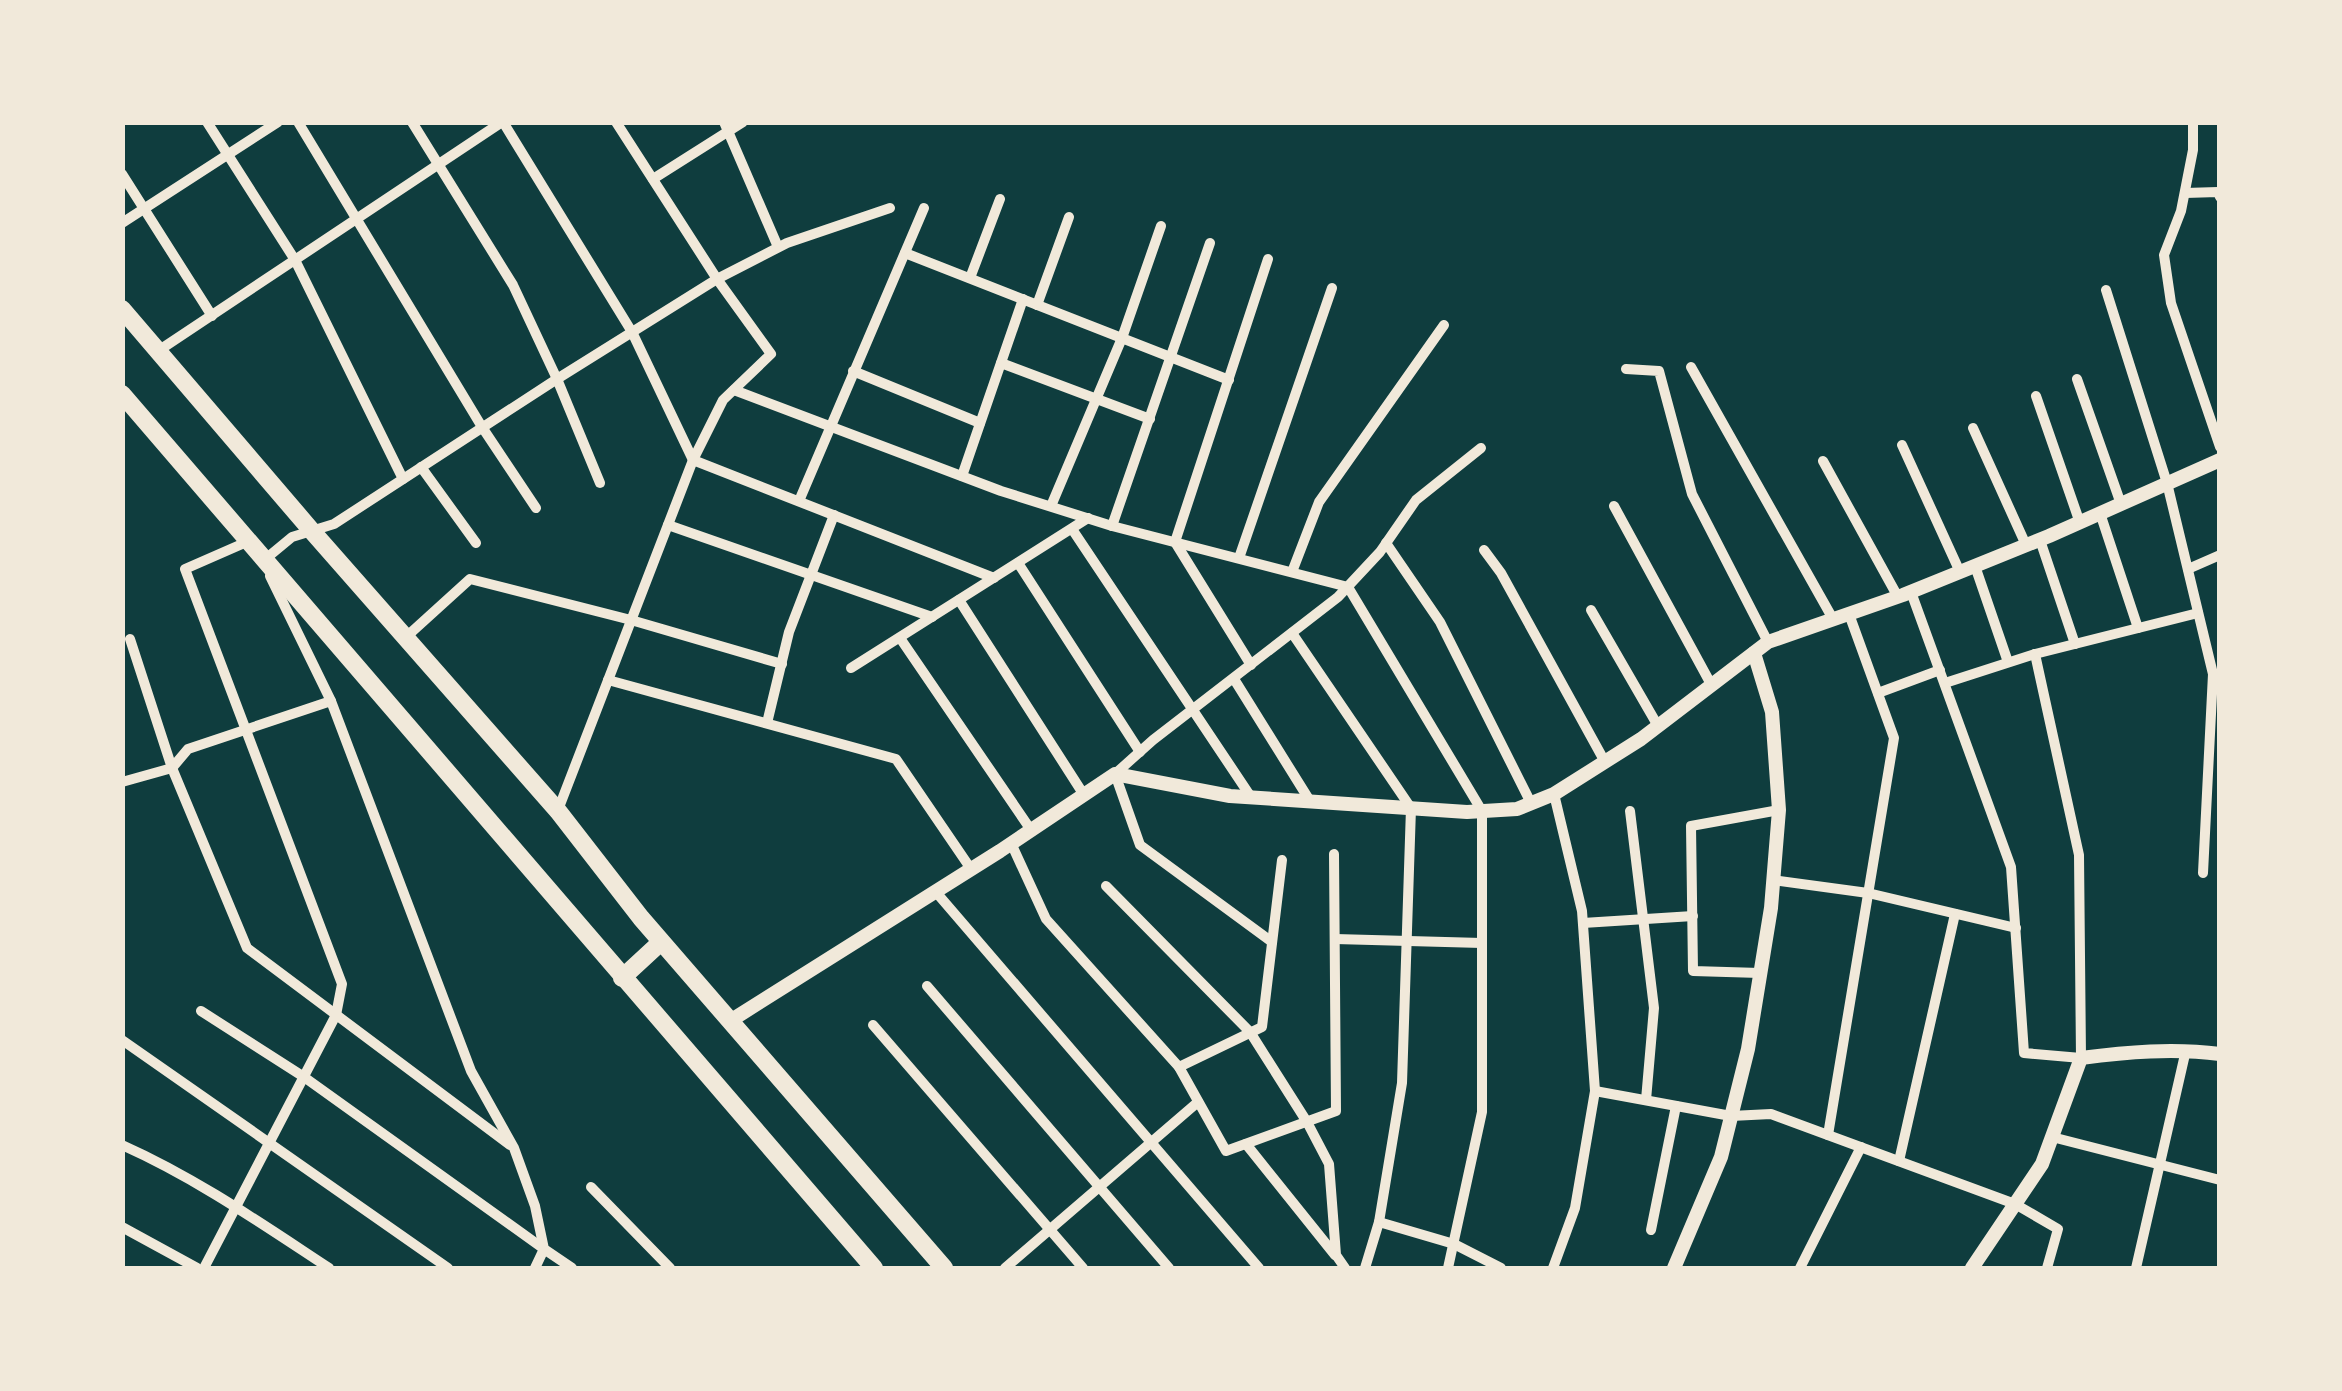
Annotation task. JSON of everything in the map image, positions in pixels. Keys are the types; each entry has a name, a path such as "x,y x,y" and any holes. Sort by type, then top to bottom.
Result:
{"main road":[{"path":"122,309 558,812 662,942 944,1268"},
{"path":"122,394 862,1264"},
{"path":"622,978 662,942"}],"street":[{"path":"207,122 295,260 402,480"},
{"path":"122,223 278,122"},
{"path":"298,122 482,427 536,508"},
{"path":"412,122 513,286 600,483"},
{"path":"158,351 503,122 632,332 693,460 994,578"},
{"path":"558,812 693,460 724,400 771,354 717,279 616,122"},
{"path":"653,179 727,127 743,122"},
{"path":"2193,122 2193,150 2185,193 2164,254 2170,303 2220,447"},
{"path":"727,127 778,248"},
{"path":"122,174 212,316"},
{"path":"2185,193 2218,192 2220,196"},
{"path":"970,278 1000,199"},
{"path":"535,1268 544,1250 535,1206 514,1148 472,1072 331,701 263,560 292,538 334,524 717,279 778,248 890,208"},
{"path":"800,501 924,208"},
{"path":"1037,304 1069,217"},
{"path":"1051,506 1122,338 1161,226"},
{"path":"1112,526 1210,242"},
{"path":"905,252 1228,380"},
{"path":"1251,665 1175,542 1268,258"},
{"path":"1239,558 1332,288"},
{"path":"2106,290 2168,484 2213,674 2203,873"},
{"path":"962,476 1023,299"},
{"path":"1292,572 1320,502 1444,325"},
{"path":"1001,363 1150,419"},
{"path":"1691,367 1833,619"},
{"path":"1626,369 1659,371 1692,494 1768,642"},
{"path":"853,371 980,423"},
{"path":"2077,379 2121,504"},
{"path":"734,390 962,476 1112,526 1348,586 1482,811 1482,1112 1448,1268"},
{"path":"2036,396 2080,522"},
{"path":"1973,428 2033,543 2075,644"},
{"path":"1902,445 1960,572"},
{"path":"730,1020 1115,774 1348,586 1386,543 1416,500 1480,448"},
{"path":"1115,774 1230,796 1411,808 1516,809 1554,794 1604,762 1768,642 1904,595 2220,460"},
{"path":"1823,461 1904,595 1940,670 2012,867 2024,1053 2081,1058 2186,1050 2220,1054"},
{"path":"421,467 476,544"},
{"path":"1614,506 1712,686"},
{"path":"2100,514 2138,628"},
{"path":"766,723 790,632 834,515"},
{"path":"852,668 1088,518"},
{"path":"668,525 932,617"},
{"path":"1072,528 1251,797"},
{"path":"122,1227 201,1268 336,1015 342,984 185,569 248,541"},
{"path":"1386,543 1440,622 1531,804"},
{"path":"1484,550 1604,762"},
{"path":"2188,568 2220,556"},
{"path":"1018,562 1140,752"},
{"path":"1976,566 2008,662"},
{"path":"405,638 470,578 782,664"},
{"path":"960,600 1084,795"},
{"path":"1592,610 1658,726"},
{"path":"1944,683 2035,654 2198,613"},
{"path":"1828,1135 1894,738 1849,614"},
{"path":"2203,634 2220,631"},
{"path":"1292,633 1411,808 1402,1083 1379,1222 1365,1268"},
{"path":"900,638 1031,830"},
{"path":"130,639 172,768 247,948 514,1148"},
{"path":"1674,1268 1721,1157 1748,1049 1773,880 1779,810 1772,712 1754,653"},
{"path":"1972,1268 2042,1164 2081,1058 2080,855 2035,654"},
{"path":"1878,693 1940,670"},
{"path":"1234,679 1310,802"},
{"path":"608,680 896,758 971,869"},
{"path":"122,782 172,768 188,749 331,701"},
{"path":"1115,774 1140,845 1272,942"},
{"path":"1553,1268 1576,1208 1595,1090 1583,923 1554,794"},
{"path":"1760,973 1694,971 1691,826 1779,810"},
{"path":"1630,812 1654,1008 1646,1100"},
{"path":"1011,843 1046,919 1179,1067 1226,1151 1336,1111 1334,854"},
{"path":"1179,1067 1262,1026 1282,860"},
{"path":"1773,880 1868,893 2016,928"},
{"path":"1106,886 1250,1032 1307,1122 1330,1164 1336,1256"},
{"path":"935,891 1258,1268"},
{"path":"1899,1161 1956,914"},
{"path":"1583,923 1693,916"},
{"path":"1335,939 1482,943"},
{"path":"927,986 1169,1268"},
{"path":"201,1011 304,1077 572,1268"},
{"path":"873,1025 1083,1268"},
{"path":"122,1040 448,1268"},
{"path":"2136,1268 2186,1050"},
{"path":"1595,1090 1731,1116 1771,1114 2015,1204 2058,1229 2047,1268"},
{"path":"1005,1268 1198,1102"},
{"path":"1650,1230 1676,1106"},
{"path":"2052,1137 2220,1180"},
{"path":"122,1144 237,1206 329,1268"},
{"path":"1246,1144 1345,1268"},
{"path":"1800,1268 1860,1147"},
{"path":"591,1187 670,1268"},
{"path":"1379,1222 1454,1244 1501,1268"}]}
